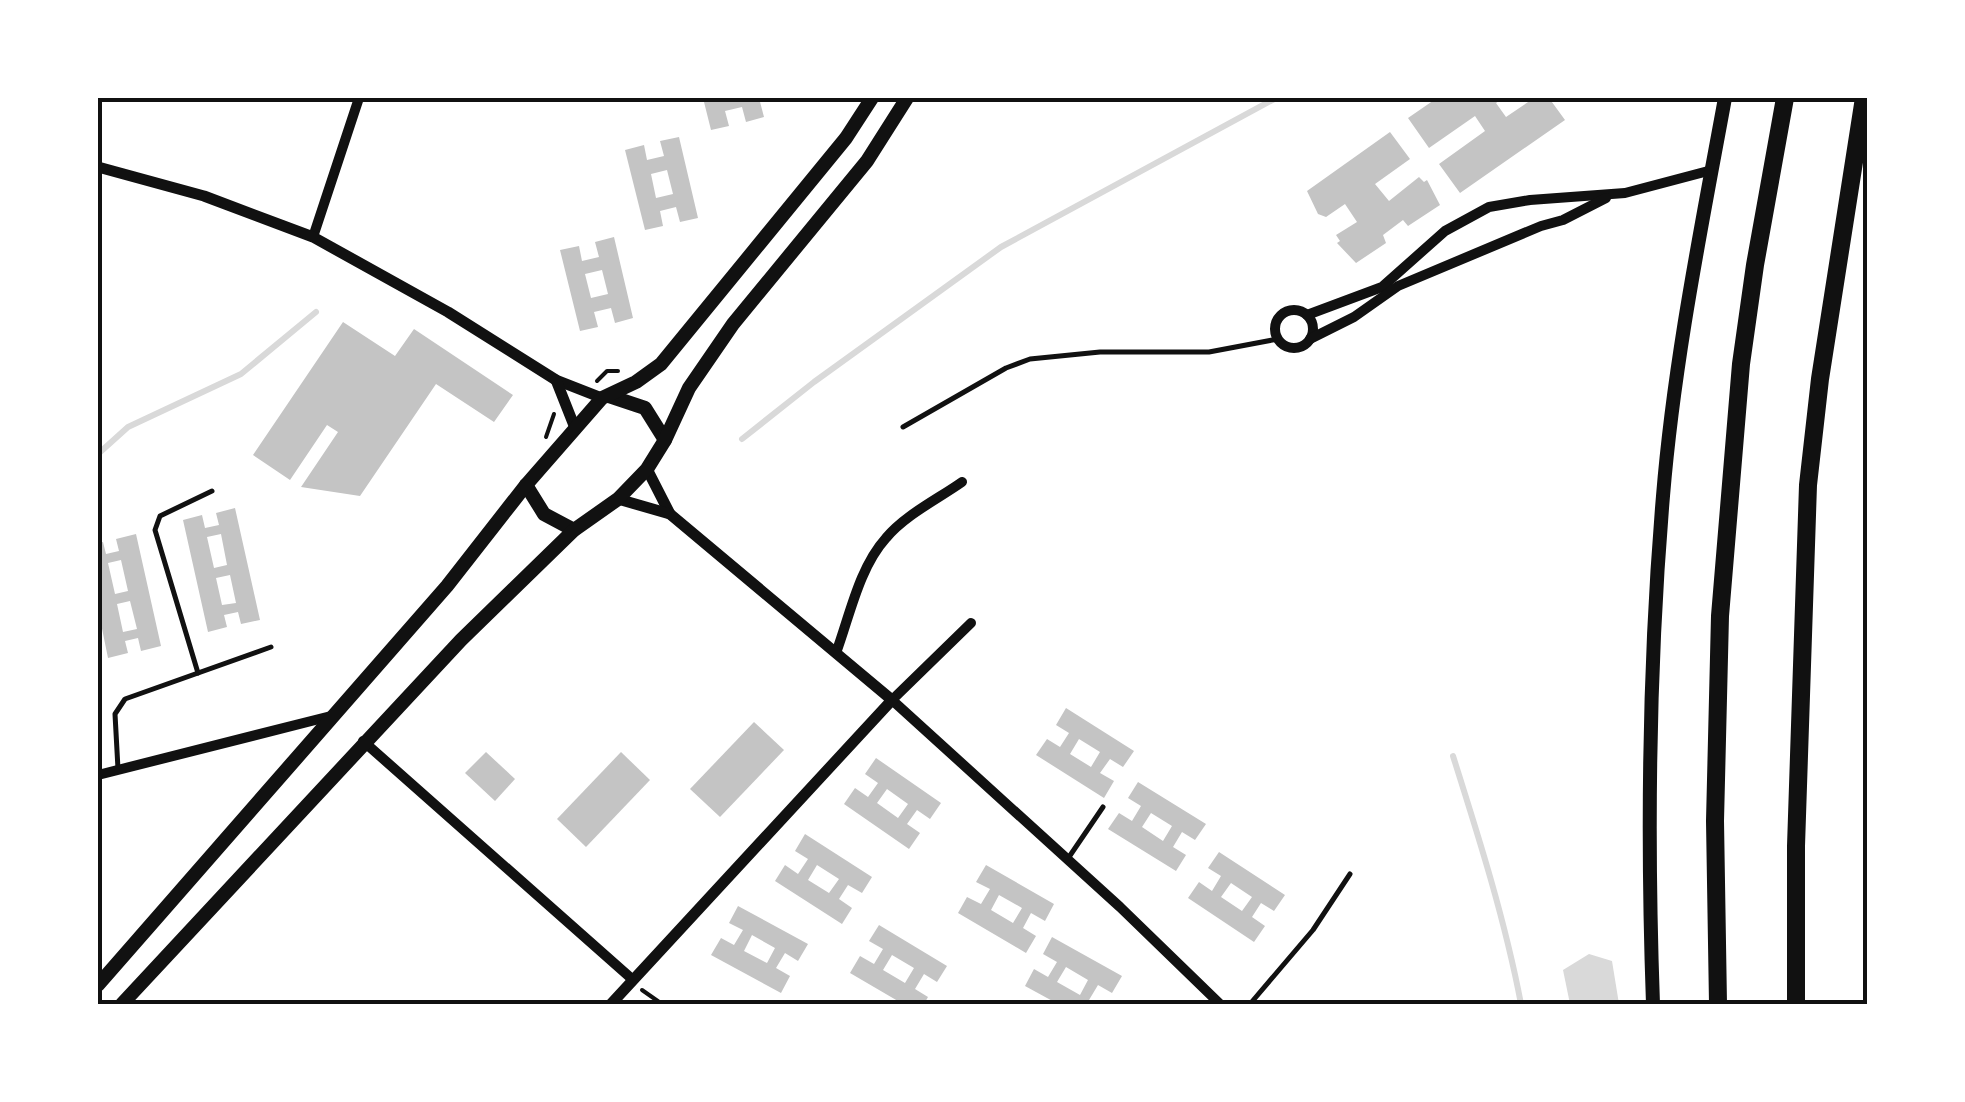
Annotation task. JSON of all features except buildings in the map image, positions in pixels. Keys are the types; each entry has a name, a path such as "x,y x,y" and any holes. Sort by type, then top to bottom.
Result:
{"highway":[{"path":"1718,1004 1715,821 1720,616 1741,364 1754,264 1785,98"},
{"path":"1796,1004 1796,846 1808,486 1820,379 1864,98"}],"main road":[{"path":"98,986 447,586 575,428 605,397 661,364 846,138 872,98"},
{"path":"122,1004 460,640 574,530 618,500 648,469 689,388 732,324 867,161 907,98"},
{"path":"1654,1004 1650,818 1663,494 1686,310 1724,98"},
{"path":"605,397 645,408 665,440"},
{"path":"526,485 544,514 574,530"}],"street":[{"path":"312,237 360,98"},
{"path":"98,168 204,196 312,237 448,312 556,380 605,397"},
{"path":"1307,315 1382,287 1445,230 1489,207 1611,195 1712,170"},
{"path":"1310,339 1313,326 1307,315 1295,310 1282,314 1276,324 1278,339 1294,348 1354,317 1398,286 1563,220 1611,195"},
{"path":"556,380 575,428"},
{"path":"648,469 670,514 892,700 1220,1004"},
{"path":"836,653 876,550 888,534 962,482"},
{"path":"618,500 670,514"},
{"path":"611,1004 892,700 971,623"},
{"path":"98,775 336,715"},
{"path":"364,741 632,980"}],"lane":[{"path":"903,427 1006,368 1030,359 1100,352 1210,352 1278,339"},
{"path":"198,673 155,530 160,516 212,491"},
{"path":"118,769 115,714 120,704 271,647"},
{"path":"1067,859 1103,807"},
{"path":"1250,1004 1313,930 1350,874"}],"path":[{"path":"632,980 662,1004"}],"shaded area":[{"path":"1589,954 1612,961 1619,1004 1570,1004 1563,970"}],"waterway":[{"path":"742,439 1001,247 1276,98"},
{"path":"98,454 128,427 241,374 316,312"},
{"path":"1453,756 1482,848 1521,1004"}]}
